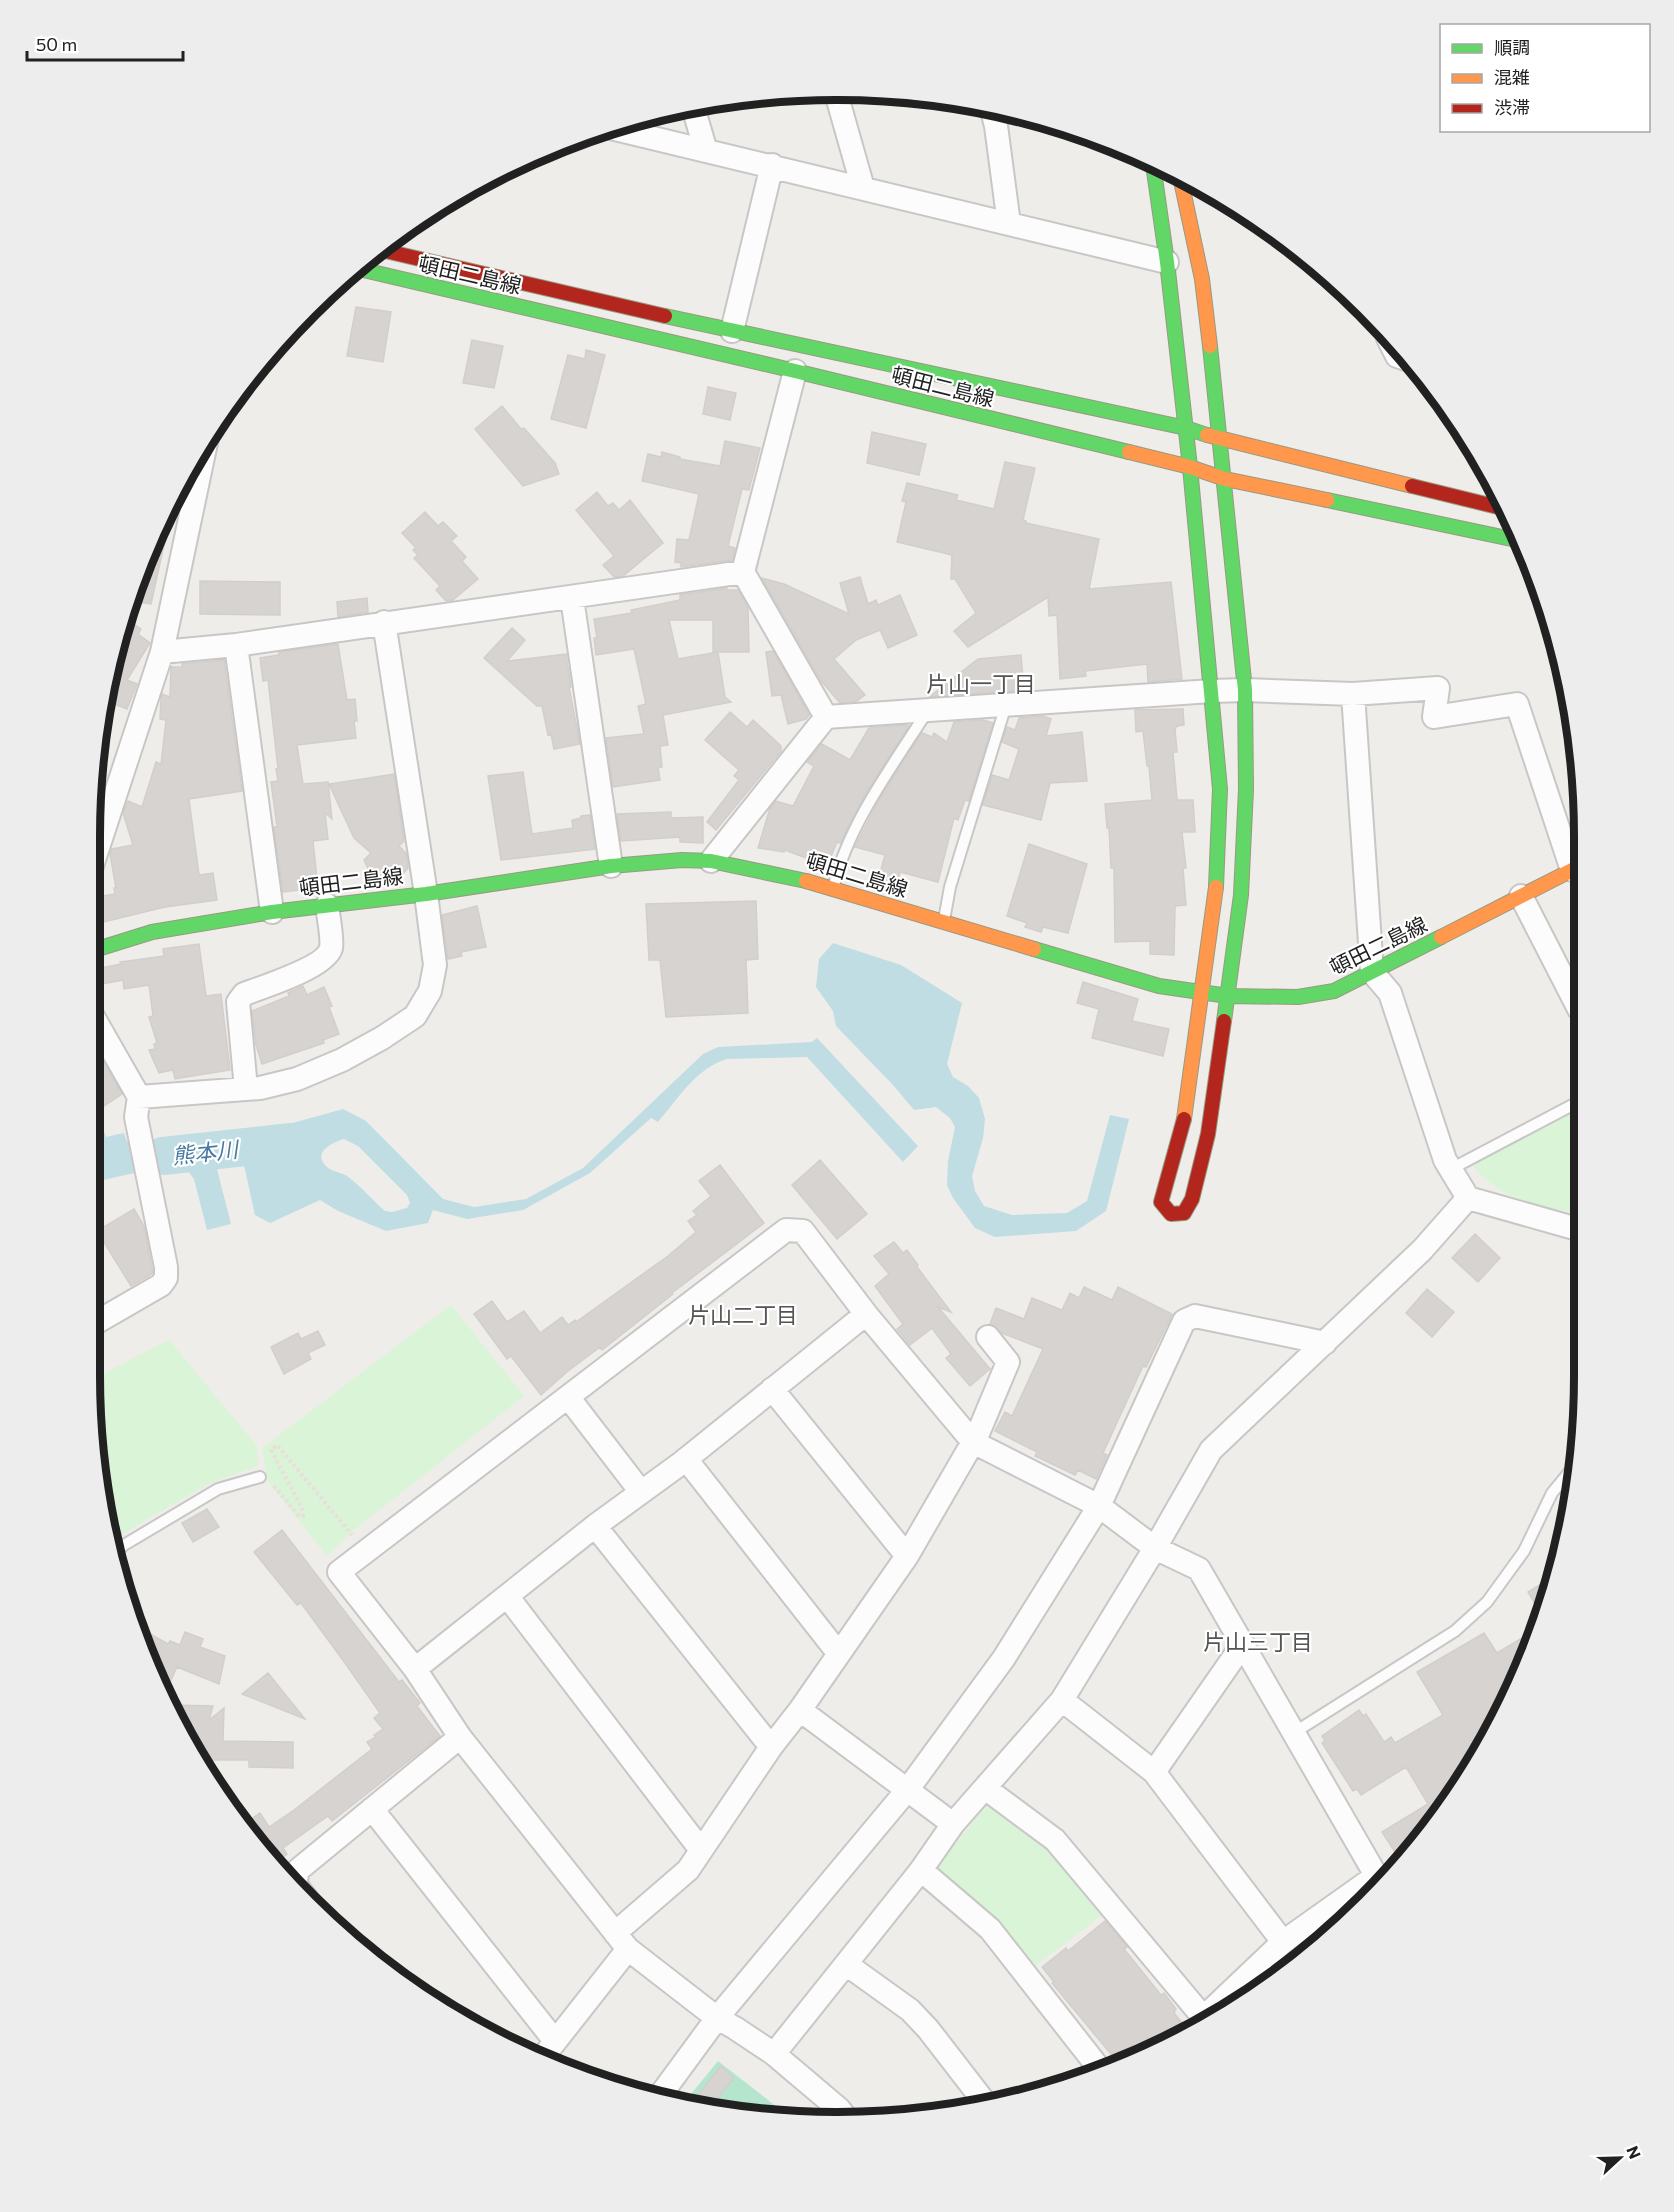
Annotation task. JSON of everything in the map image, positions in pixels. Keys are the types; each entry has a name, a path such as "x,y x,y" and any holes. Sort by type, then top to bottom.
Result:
{"main road":[{"path":"1154,172 1186,428 1220,789 1216,892 1203,992 1183,1128 1161,1202 1171,1214 1184,1213 1192,1199 1208,1134 1241,895 1246,789 1245,690 1221,440 1202,279 1182,187"},
{"name":"頓田二島線","path":"390,252 732,331 1186,428 1221,440 1495,506"},
{"name":"頓田二島線","path":"367,271 795,371 1190,467 1225,479 1510,539"},
{"name":"頓田二島線","path":"100,948 152,932 272,912 426,894 611,866 682,860 711,861 791,876 1159,986 1228,996 1298,997 1334,991 1574,870"}],"street":[{"path":"838,100 863,188"},
{"path":"695,115 706,151"},
{"path":"994,118 1010,224"},
{"path":"627,132 1167,262"},
{"path":"732,331 772,165"},
{"path":"795,371 743,572 826,717"},
{"path":"100,841 162,652 201,466"},
{"path":"162,652 236,645 743,572"},
{"path":"572,598 611,866"},
{"path":"139,1097 260,1088 297,1079 333,1064 382,1038 415,1016 430,992 435,965 384,622"},
{"path":"236,645 272,912"},
{"path":"711,861 826,717 1212,691 1353,694 1438,688 1434,717 1517,704 1574,866"},
{"path":"1353,694 1372,972 1390,993 1445,1160 1468,1198 1574,1228"},
{"path":"1521,896 1574,998"},
{"path":"246,1089 238,1002 244,994 305,969 325,958 331,947 327,905"},
{"path":"100,1029 139,1097 136,1118 166,1268 166,1278 161,1285 100,1320"},
{"path":"774,2054 921,1870 953,1824 1062,1700 1155,1548 1211,1450 1422,1251 1468,1198"},
{"path":"841,2112 774,2054 717,2018 622,1941 460,1737 415,1669 339,1572 786,1230 802,1231 866,1314 974,1443 1099,1506 1155,1548 1199,1569 1295,1732 1376,1877"},
{"path":"415,1669 595,1526 686,1459 866,1314"},
{"path":"664,2090 717,2018 908,1789 1004,1658 1099,1506 1184,1321 1196,1316 1325,1343"},
{"path":"372,1809 549,2049 622,1941 688,1870 771,1747 800,1710 907,1556 974,1443 1008,1362 988,1337"},
{"path":"772,1389 907,1556"},
{"path":"568,1397 640,1492"},
{"path":"686,1459 839,1654"},
{"path":"595,1526 771,1747"},
{"path":"507,1596 700,1850"},
{"path":"1154,1772 1243,1644"},
{"path":"1062,1700 1154,1772 1284,1942"},
{"path":"800,1710 953,1824"},
{"path":"297,1876 298,1870 460,1737"},
{"path":"985,1788 1054,1840 1200,2016"},
{"path":"921,1870 990,1929 1096,2064"},
{"path":"1213,2008 1284,1942 1365,1889"},
{"path":"846,1964 910,2010 928,2029 981,2097"}],"lane":[{"path":"944,922 950,887 1006,704"},
{"path":"833,889 839,863 850,836 928,709"},
{"path":"1451,1168 1574,1104"},
{"path":"122,1547 218,1489 260,1476"},
{"path":"1295,1732 1455,1631 1487,1602 1524,1551 1552,1493 1566,1476"}],"path":[{"path":"274,1486 299,1516 303,1516 302,1508 271,1450 277,1445 356,1540"}],"green space":[{"path":"1574,1110 1574,1213 1535,1205 1511,1196 1474,1168 1474,1161"},
{"path":"451,1305 524,1396 354,1530 327,1556 268,1482 262,1448"},
{"path":"169,1340 257,1446 258,1466 210,1483 119,1536 107,1471 100,1375"},
{"path":"1000,1805 1054,1851 1106,1912 1033,1968 940,1876 938,1866 984,1808"},
{"path":"718,2061 780,2109 741,2105 689,2096"}],"water":[{"path":"833,943 901,965 962,1003 947,1064 953,1077 968,1086 979,1098 985,1119 983,1138 972,1176 975,1191 984,1206 1012,1215 1067,1213 1087,1201 1110,1115 1129,1119 1106,1211 1076,1231 995,1237 975,1228 953,1198 947,1185 948,1161 955,1127 950,1118 936,1107 914,1110 836,1026 833,1011 816,987 819,959"},
{"path":"817,1038 918,1146 903,1162 807,1057 727,1059 706,1069 680,1094 658,1122 651,1118 590,1173 523,1210 467,1219 433,1210 428,1223 386,1231 338,1211 320,1200 270,1223 255,1215 240,1147 246,1136 343,1109 366,1121 443,1199 474,1207 526,1199 583,1168 703,1054 718,1047 812,1042","holes":["344,1139 358,1146 407,1195 410,1203 407,1208 392,1212 385,1211 352,1180 328,1168 322,1161 321,1156 326,1148 339,1140"]},
{"path":"100,1123 106,1137 124,1133 127,1142 135,1141 137,1152 208,1134 231,1224 207,1230 194,1179 180,1160 103,1180 100,1168"}],"building":[{"path":"356,307 391,312 383,362 347,356"},
{"path":"472,340 503,346 494,388 463,383"},
{"path":"586,350 605,355 586,428 551,419 568,355 585,359"},
{"path":"708,387 736,393 730,420 703,414"},
{"path":"502,406 555,463 559,474 523,486 475,429"},
{"path":"872,432 926,444 919,475 867,463"},
{"path":"725,441 760,448 749,490 742,489 728,546 735,548 732,560 681,567 681,563 675,562 677,539 689,540 699,494 642,481 648,454 661,457 662,452 680,457 680,459 720,466"},
{"path":"1005,462 1035,468 1023,520 1026,523 1099,539 1089,589 1171,582 1182,679 1148,682 1147,664 1085,671 1086,676 1060,679 1057,615 1049,616 1048,597 968,647 954,631 976,613 955,579 951,579 952,555 897,542 906,502 902,501 907,483 958,495 956,500 994,509"},
{"path":"597,492 608,506 613,503 619,510 630,500 663,543 623,576 614,577 603,565 614,556 576,510"},
{"path":"425,512 438,526 443,522 457,536 451,541 466,557 462,561 478,579 453,600 446,601 436,590 440,586 414,558 418,555 413,550 416,548 402,533"},
{"path":"167,532 151,604 139,602"},
{"path":"860,577 868,604 876,600 878,605 900,595 917,635 888,648 880,630 856,640 834,659 865,695 857,701 840,703 822,682 762,578 784,584 849,614 840,583"},
{"path":"200,581 280,582 280,615 200,614"},
{"path":"727,588 726,590 738,590 748,609 749,652 718,652 725,697 731,702 663,715 668,745 660,746 662,767 658,768 660,780 613,787 606,738 644,734 638,706 646,704 634,649 596,655 594,638 597,638 594,619 632,613 631,610 680,600 680,595","holes":["669,620 713,620 713,652 718,652 678,659"]},
{"path":"367,598 368,612 338,617 337,602"},
{"path":"133,624 141,629 138,634 150,643 127,680 137,684 127,709 113,704"},
{"path":"512,628 525,640 507,661 566,654 571,687 569,687 580,744 554,749 551,734 548,735 542,706 537,706 484,658"},
{"path":"338,644 347,700 355,699 356,738 297,745 303,784 328,782 332,819 325,813 328,839 313,841 318,888 283,892 274,827 277,827 271,782 278,781 276,769 278,769 268,680 263,681 260,658 279,655 279,652"},
{"path":"773,651 809,715 806,719 788,724 781,695 772,696 766,652"},
{"path":"1021,655 1024,690 929,697 978,659"},
{"path":"224,660 242,791 189,799 199,875 213,873 217,900 165,907 100,923 100,896 115,894 114,888 116,888 110,854 112,849 133,845 123,813 128,801 142,807 156,762 161,764 166,720 160,719 161,698 162,694 170,697 171,667 182,667 182,664"},
{"path":"1183,709 1184,725 1177,726 1175,729 1177,752 1173,752 1177,800 1193,800 1195,832 1182,832 1186,868 1183,868 1186,905 1175,906 1174,955 1150,954 1150,941 1115,942 1114,868 1111,868 1105,804 1152,800 1143,731 1136,732 1135,710"},
{"path":"730,712 747,727 753,720 781,746 781,751 716,830 707,822 739,780 734,776 739,770 705,740"},
{"path":"1043,716 1051,719 1046,736 1082,732 1087,781 1050,783 1041,820 983,805 992,775 1009,780 1019,749 1002,742 1007,727 1015,730 1019,718"},
{"path":"983,720 993,723 969,801 965,800 958,820 954,818 938,882 900,872 897,886 878,880 885,855 855,847 880,798 922,733 932,737 934,733 947,742 954,722"},
{"path":"909,726 867,791 840,843 837,842 827,866 785,850 784,852 758,848 770,808 776,801 793,806 814,766 807,762 822,744 850,760 869,728"},
{"path":"523,772 532,834 573,828 572,820 590,815 595,849 501,860 488,776"},
{"path":"394,774 404,841 399,846 406,853 408,868 400,877 396,872 374,882 364,860 371,853 354,838 329,784"},
{"path":"671,812 671,818 703,817 703,843 680,842 680,837 621,841 617,814"},
{"path":"1029,844 1087,864 1068,933 1043,927 1041,932 1025,927 1027,923 1007,916"},
{"path":"756,901 758,959 746,960 748,1013 666,1017 660,960 649,960 646,904"},
{"path":"477,906 486,947 461,952 462,956 448,959 442,915"},
{"path":"199,944 206,996 221,994 230,1070 175,1079 173,1070 159,1073 149,1050 155,1049 154,1044 157,1043 149,1017 153,1016 149,985 124,989 123,980 100,984 100,968 121,964 120,962 164,956 163,949"},
{"path":"1083,982 1138,999 1132,1021 1169,1029 1163,1056 1092,1038 1099,1009 1077,1003"},
{"path":"303,986 307,995 324,987 332,1006 329,1007 339,1034 323,1040 324,1043 262,1064 256,1045 252,1011 289,996 288,993"},
{"path":"100,1056 122,1094 101,1108 100,1106"},
{"path":"820,1160 867,1214 837,1239 792,1185"},
{"path":"720,1165 764,1223 602,1350 600,1347 568,1371 541,1395 511,1356 507,1359 474,1314 492,1301 507,1322 524,1311 540,1333 562,1317 568,1325 575,1320 576,1322 668,1256 696,1232 688,1221 697,1215 693,1211 711,1196 699,1181"},
{"path":"134,1209 144,1226 153,1273 131,1286 100,1236 100,1229"},
{"path":"1475,1234 1500,1258 1478,1282 1452,1258"},
{"path":"894,1242 903,1253 907,1250 951,1312 938,1307 990,1369 970,1386 946,1358 951,1354 932,1328 910,1345 897,1329 903,1324 875,1286 889,1274 874,1256"},
{"path":"1084,1287 1112,1300 1118,1287 1172,1314 1146,1367 1143,1366 1103,1453 1107,1455 1096,1479 1078,1470 1075,1475 1035,1456 1037,1452 995,1431 1005,1412 1012,1416 1043,1349 1002,1333 990,1324 996,1308 1024,1319 1032,1298 1062,1310 1070,1293 1079,1298"},
{"path":"1427,1289 1454,1312 1432,1337 1406,1313"},
{"path":"318,1331 325,1345 308,1353 311,1359 284,1374 271,1347 298,1333 301,1339"},
{"path":"207,1509 219,1527 193,1542 182,1523"},
{"path":"282,1530 399,1682 402,1680 420,1703 417,1706 440,1736 332,1821 328,1816 283,1848 287,1854 281,1858 251,1820 260,1813 269,1827 294,1810 372,1749 367,1742 383,1729 374,1718 380,1713 345,1663 301,1603 297,1605 254,1552"},
{"path":"1543,1583 1536,1605 1528,1592"},
{"path":"185,1632 203,1639 200,1647 225,1656 219,1684 177,1667 169,1685 148,1633 168,1644 170,1641 180,1645"},
{"path":"1484,1633 1497,1653 1525,1636 1498,1701 1475,1743 1449,1784 1396,1854 1382,1832 1428,1804 1406,1767 1361,1795 1357,1789 1353,1791 1322,1743 1325,1741 1322,1736 1359,1710 1363,1716 1366,1714 1384,1742 1391,1737 1395,1743 1443,1715 1417,1672"},
{"path":"268,1673 305,1719 242,1694"},
{"path":"178,1705 213,1706 209,1720 224,1708 223,1741 293,1742 293,1768 249,1767 249,1760 210,1760"},
{"path":"1105,1921 1127,1947 1124,1949 1161,1995 1164,1993 1176,2009 1174,2013 1184,2025 1113,2057 1052,1983 1054,1982 1042,1967 1066,1948 1068,1951"},
{"path":"721,2066 734,2078 715,2101 696,2097"}],"waterway":[{"name":"熊本川","path":"163,1156 291,1142"}],"traffic: fast":[{"path":"1154,172 1167,262 1190,467 1220,789 1216,887"},
{"path":"367,271 1129,452"},
{"path":"665,316 1186,428 1207,435"},
{"path":"1210,346 1245,690 1246,789 1241,895 1224,1021"},
{"path":"1327,500 1510,539"},
{"path":"100,948 152,932 272,912 426,894 611,866 682,860 711,861 806,881"},
{"path":"1034,949 1159,986 1228,996 1298,997 1334,991 1441,937"}],"traffic: slow":[{"path":"1182,187 1202,279 1210,346"},
{"path":"1207,435 1412,486"},
{"path":"1129,452 1190,467 1225,479 1327,500"},
{"path":"1441,937 1574,869"},
{"path":"806,881 1034,949"},
{"path":"1184,1119 1216,887"}],"traffic: jam":[{"path":"390,252 665,316"},
{"path":"1412,486 1495,506"},
{"path":"1184,1119 1161,1202 1171,1214 1184,1213 1192,1199 1208,1134 1224,1021"}],"district":[{"name":"片山一丁目","path":"981,683"},
{"name":"片山二丁目","path":"743,1314"},
{"name":"片山三丁目","path":"1258,1641"}]}
